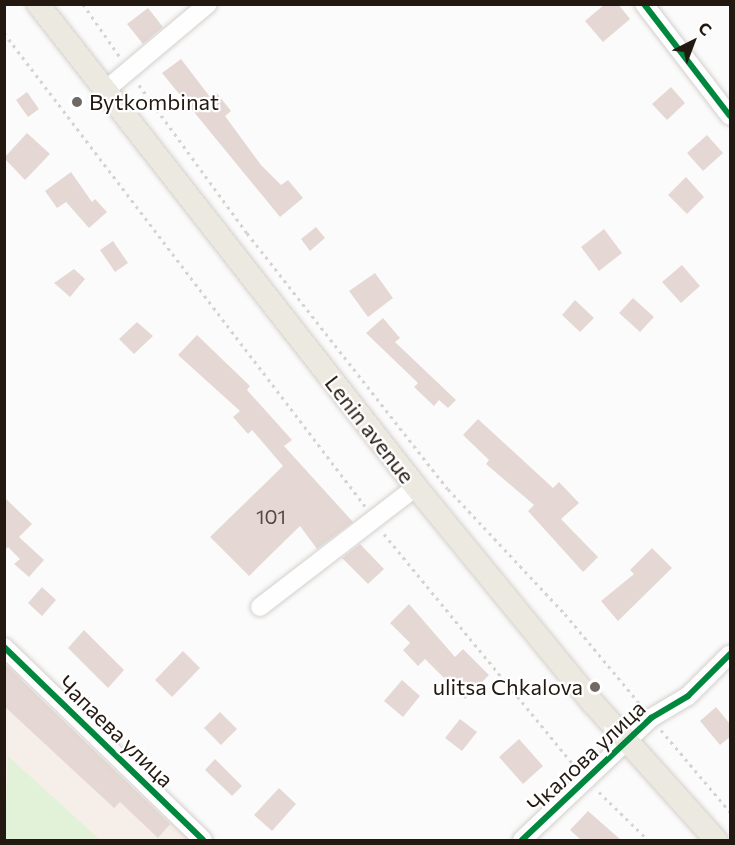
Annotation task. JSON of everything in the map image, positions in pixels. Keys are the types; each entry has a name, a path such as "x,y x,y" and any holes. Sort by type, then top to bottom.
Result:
{"main road":[{"name":"Lenin avenue","path":"38,4 103,92 416,487 626,741 717,840"}],"street":[{"path":"103,92 208,4"},
{"path":"644,4 730,116"},
{"path":"260,607 416,487"},
{"name":"Чапаева улица","path":"4,647 203,840"},
{"name":"Чкалова улица","path":"522,840 651,718 688,696 730,654"}],"path":[{"path":"83,4 247,233 448,489 565,614 730,812"},
{"path":"4,33 374,518 585,779 648,840"}],"shaded area":[{"path":"4,655 26,675 21,681 189,840 5,840"}],"green space":[{"path":"8,756 100,840 5,840"}],"building":[{"path":"605,4 618,4 630,19 603,42 585,21"},
{"path":"148,8 163,27 143,44 127,24"},
{"path":"181,59 210,97 216,92 231,111 225,116 261,165 281,185 288,180 303,198 280,217 162,73"},
{"path":"671,87 685,103 667,120 652,104"},
{"path":"27,92 39,109 28,117 16,100"},
{"path":"27,133 50,154 25,180 4,158"},
{"path":"707,135 723,153 703,171 687,153"},
{"path":"71,172 92,202 95,199 107,212 89,228 66,202 57,208 45,191"},
{"path":"686,177 704,197 687,214 668,195"},
{"path":"316,227 325,238 310,251 301,239"},
{"path":"604,229 622,253 599,271 581,247"},
{"path":"113,241 128,263 115,272 100,250"},
{"path":"682,265 700,286 681,303 662,282"},
{"path":"74,269 85,279 70,297 54,283"},
{"path":"375,273 393,298 368,317 349,291"},
{"path":"633,298 654,317 640,332 619,313"},
{"path":"575,300 594,318 580,332 562,315"},
{"path":"383,318 400,338 395,342 456,400 448,408 439,400 434,406 414,387 418,383 366,333"},
{"path":"137,322 153,336 134,354 119,339"},
{"path":"197,335 250,386 247,390 292,440 284,446 353,522 317,549 300,526 249,576 210,537 283,466 252,430 248,434 233,417 240,411 178,355"},
{"path":"478,419 553,488 559,482 579,503 561,519 598,557 583,572 528,511 534,505 486,464 489,460 463,435"},
{"path":"4,497 32,524 19,537 44,560 29,577 14,564 20,559 8,547 4,551"},
{"path":"360,544 384,569 368,584 342,558"},
{"path":"652,548 672,568 618,621 601,601 634,574 630,570"},
{"path":"42,587 56,600 42,616 28,603"},
{"path":"409,604 455,657 463,649 489,675 465,699 425,659 418,666 403,650 410,643 390,623"},
{"path":"84,630 124,670 108,688 68,648"},
{"path":"183,651 200,668 172,697 155,680"},
{"path":"4,663 170,824 158,838 120,802 114,808 4,706"},
{"path":"402,680 420,696 403,717 384,701"},
{"path":"716,707 730,724 730,737 720,745 700,721"},
{"path":"220,712 237,729 221,745 204,728"},
{"path":"460,719 477,732 462,751 445,738"},
{"path":"519,739 543,766 523,784 499,757"},
{"path":"215,759 242,786 232,796 205,770"},
{"path":"279,788 296,804 272,831 254,815"},
{"path":"588,811 621,840 581,840 570,830"}],"cycle path":[{"path":"644,4 730,116"},
{"path":"4,647 203,840"},
{"path":"522,840 651,718 688,696 730,654"}],"place":[{"name":"Bytkombinat","path":"77,102"},
{"name":"ulitsa Chkalova","path":"595,687"}]}
